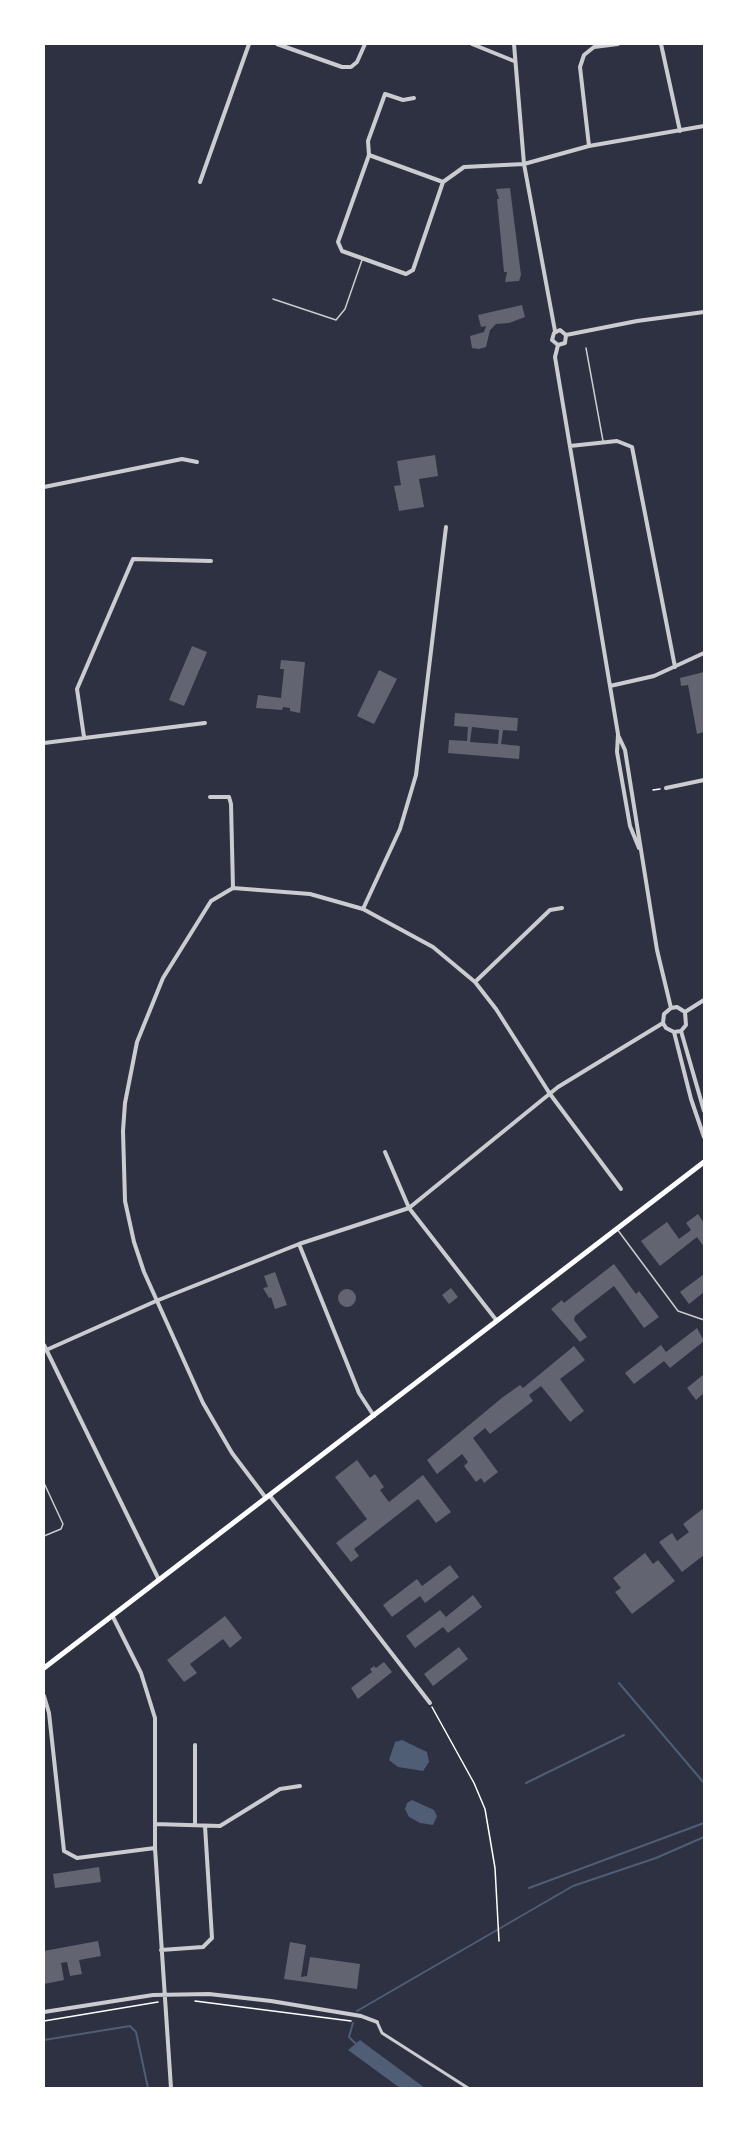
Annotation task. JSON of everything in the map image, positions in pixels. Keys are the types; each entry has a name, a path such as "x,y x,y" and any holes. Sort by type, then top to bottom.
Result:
{"main road":[{"path":"44,1668 705,1162"}],"street":[{"path":"200,182 249,44"},
{"path":"278,44 342,67 351,67 357,62 365,44"},
{"path":"472,44 514,61"},
{"path":"514,44 524,164 555,332 552,340 558,345"},
{"path":"589,146 580,67 584,55 594,47 618,44"},
{"path":"661,44 680,131"},
{"path":"414,98 403,100 385,94 368,141 369,155 338,242 342,251 406,274 413,270 443,182 464,167 524,164 589,146 705,126"},
{"path":"369,155 443,182"},
{"path":"566,335 648,319 705,312"},
{"path":"555,332 562,331 566,335"},
{"path":"558,345 565,343 566,335"},
{"path":"558,345 555,357 618,734 617,752 628,815 639,848 657,950 671,1008"},
{"path":"570,446 617,441 632,447 675,667"},
{"path":"44,487 182,459 197,462"},
{"path":"363,909 400,829 416,775 446,527"},
{"path":"84,737 77,688 133,559 211,561"},
{"path":"610,686 654,676 705,653"},
{"path":"44,742 205,723"},
{"path":"618,734 623,743 639,824 639,848"},
{"path":"666,788 705,780"},
{"path":"210,797 229,796 233,888"},
{"path":"430,1703 232,1453 203,1403 156,1301 134,1242 125,1201 123,1131 129,1075 141,1027 163,978 211,901 233,888 310,894 363,909 433,947 475,982 514,1035 550,1094 621,1189"},
{"path":"475,982 550,910 562,908"},
{"path":"685,1012 705,1000"},
{"path":"677,1007 685,1012 687,1022 681,1031 674,1032 666,1028 663,1023 664,1014 671,1008 677,1007"},
{"path":"159,1580 44,1348 299,1244 409,1208 550,1094 663,1023"},
{"path":"681,1031 705,1111"},
{"path":"674,1032 690,1099 705,1137"},
{"path":"385,1152 409,1208 497,1321"},
{"path":"299,1244 359,1393 374,1416"},
{"path":"112,1616 141,1673 154,1712 155,1848 171,2088"},
{"path":"44,1696 49,1713 64,1851 77,1858 155,1848"},
{"path":"195,1745 195,1825"},
{"path":"155,1824 220,1826 280,1789 300,1786"},
{"path":"161,1950 203,1947 212,1938 205,1826"},
{"path":"44,2012 164,1995 208,1994 257,1999 361,2016 377,2022 382,2033 468,2088"}],"lane":[{"path":"273,299 336,320 345,309 363,259"},
{"path":"586,348 603,441"},
{"path":"617,1229 678,1311 705,1320"},
{"path":"44,1483 63,1524 61,1529 44,1536"}],"path":[{"path":"430,1703 474,1784 484,1809 494,1857 500,1922 499,1941"},
{"path":"44,2021 164,2001"},
{"path":"186,2001 360,2022"}],"water":[{"path":"402,1740 427,1752 429,1762 423,1771 398,1767 389,1760 395,1742"},
{"path":"412,1800 434,1810 437,1816 433,1825 420,1823 409,1817 405,1809 407,1803"},
{"path":"360,2040 425,2088 400,2088 348,2050"}],"building":[{"path":"510,188 521,275 519,281 505,282 507,272 504,272 497,199 499,199 496,189"},
{"path":"522,305 525,317 509,323 496,324 490,330 486,347 472,348 470,336 484,332 486,326 481,327 478,315"},
{"path":"435,455 438,476 419,479 424,507 399,511 394,486 401,485 397,461"},
{"path":"192,646 207,652 184,706 169,700"},
{"path":"281,660 305,662 300,713 283,707 282,710 256,708 258,695 281,698 284,669 280,669"},
{"path":"379,670 397,679 374,724 357,716"},
{"path":"704,672 704,732 697,734 688,685 681,686 680,678"},
{"path":"455,713 518,718 517,731 503,730 501,744 520,746 519,759 448,753 449,740 467,741 468,727 454,726","holes":["472,727 499,730 498,744 470,742"]},
{"path":"698,1214 704,1223 704,1247 697,1237 660,1266 641,1241 667,1222 679,1239 691,1230 686,1223"},
{"path":"614,1264 636,1294 639,1291 659,1317 644,1328 614,1286 575,1316 574,1320 587,1337 580,1342 551,1309 562,1300 564,1303"},
{"path":"275,1272 287,1305 275,1309 271,1297 269,1298 263,1288 268,1287 264,1276"},
{"path":"704,1274 704,1292 689,1304 680,1292"},
{"path":"451,1288 458,1297 449,1304 442,1295"},
{"path":"347,1289 353,1292 356,1298 353,1304 347,1307 341,1304 338,1298 341,1292"},
{"path":"697,1328 704,1341 670,1368 664,1361 634,1384 625,1373 661,1345 666,1352"},
{"path":"574,1346 585,1360 560,1379 584,1411 570,1422 541,1386 529,1395 533,1401 490,1434 485,1428 473,1438 498,1472 484,1483 481,1478 476,1482 464,1466 468,1462 462,1454 437,1474 427,1460 503,1397 520,1385 523,1388"},
{"path":"704,1374 704,1393 696,1400 687,1388"},
{"path":"357,1460 370,1478 375,1474 384,1487 380,1490 389,1502 423,1475 451,1512 436,1523 418,1499 354,1549 359,1556 351,1562 336,1543 367,1519 335,1477"},
{"path":"704,1508 704,1555 682,1572 659,1542 672,1533 677,1541 689,1532 683,1524"},
{"path":"645,1553 653,1564 658,1560 675,1581 632,1614 615,1592 621,1588 613,1578"},
{"path":"450,1565 459,1577 425,1603 420,1596 392,1617 383,1605 417,1579 422,1586"},
{"path":"473,1595 482,1607 448,1633 443,1627 415,1648 406,1636 440,1610 446,1617"},
{"path":"225,1616 242,1638 230,1648 223,1639 190,1664 197,1673 184,1682 167,1660"},
{"path":"459,1647 468,1659 433,1686 424,1674"},
{"path":"384,1662 392,1672 358,1699 351,1688 372,1672 370,1669"},
{"path":"99,1867 101,1882 55,1888 53,1874"},
{"path":"98,1941 101,1956 79,1960 82,1974 70,1976 67,1962 61,1963 64,1980 44,1984 44,1951"},
{"path":"290,1942 306,1945 301,1977 307,1976 310,1957 360,1964 357,1989 284,1979"}],"waterway":[{"path":"619,1683 704,1783"},
{"path":"526,1783 624,1735"},
{"path":"529,1888 704,1823"},
{"path":"357,2011 573,1886 656,1858 704,1837"},
{"path":"353,2023 349,2037 356,2044"},
{"path":"44,2040 130,2026 136,2032 148,2088"}]}
